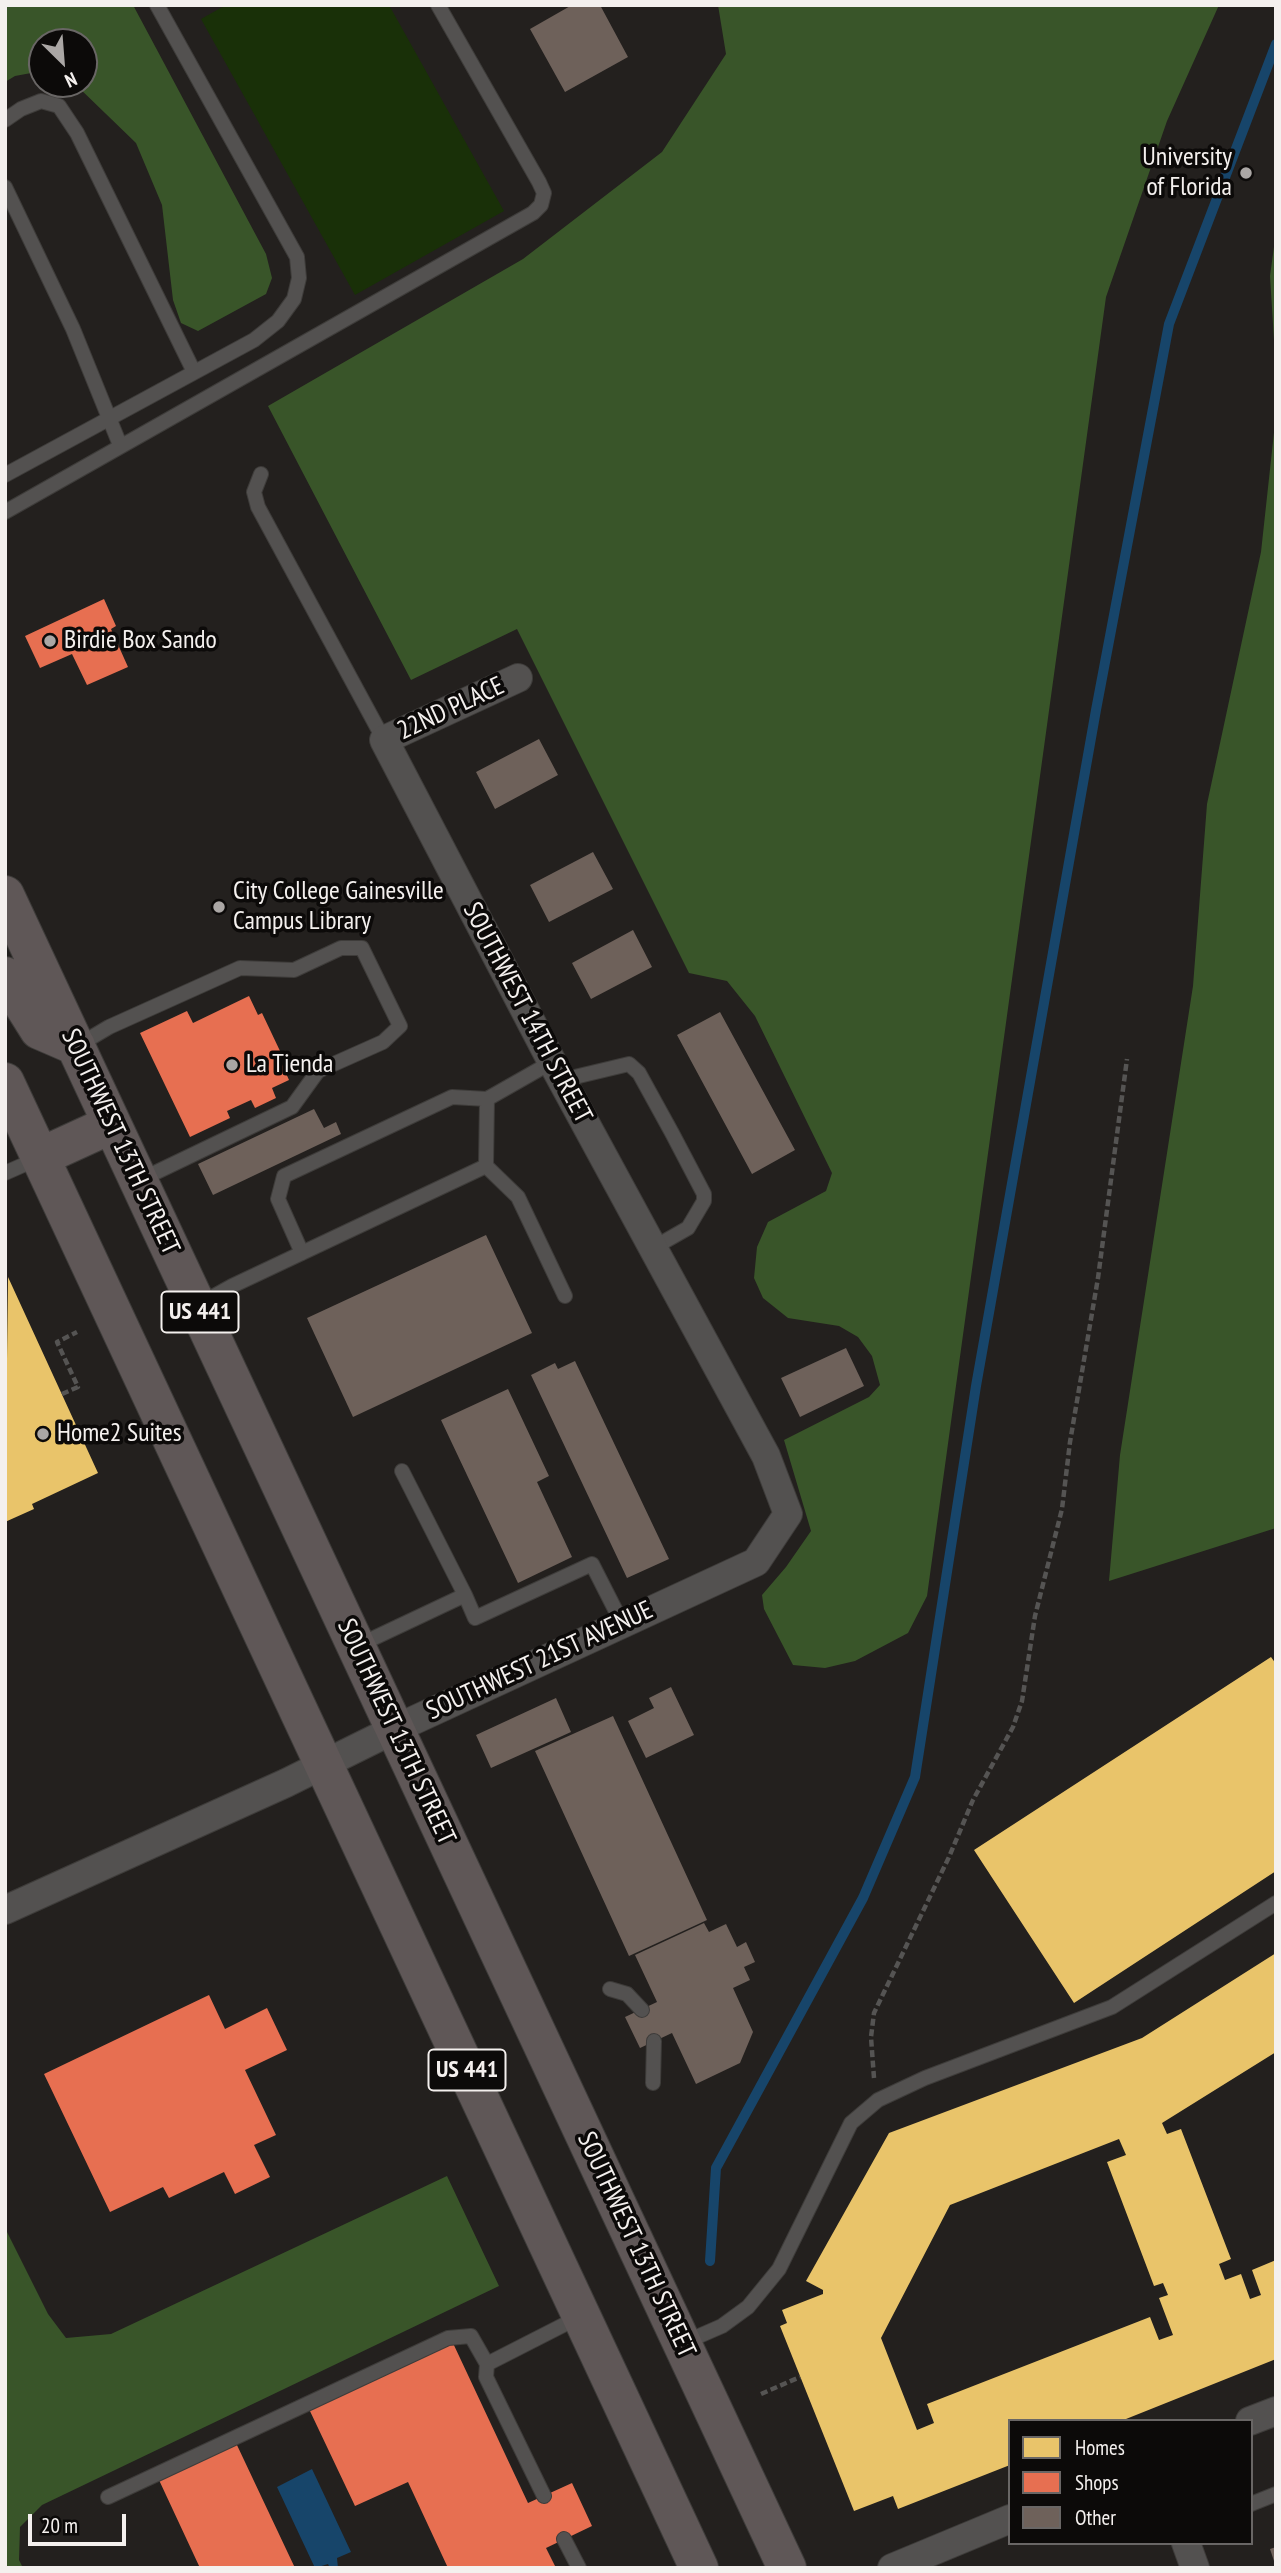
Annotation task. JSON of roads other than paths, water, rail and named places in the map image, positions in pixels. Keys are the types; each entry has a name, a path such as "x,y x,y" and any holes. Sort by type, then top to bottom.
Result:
{"main road":[{"name":"SOUTHWEST 13TH STREET","path":"5,895 787,2568"},
{"path":"5,975 39,1030 76,1046"},
{"name":"US 441","path":"5,1082 699,2568"},
{"path":"40,1157 112,1124"}],"street":[{"name":"22ND PLACE","path":"384,740 518,678"},
{"name":"SOUTHWEST 14TH STREET","path":"384,740 557,1071 766,1456 788,1514"},
{"name":"SOUTHWEST 21ST AVENUE","path":"5,1910 324,1765 394,1729 756,1562 788,1514"},
{"path":"1253,2420 1276,2411"},
{"path":"892,2568 1008,2520"},
{"path":"1187,2545 1195,2568"}],"lane":[{"path":"5,475 254,340 278,321 294,299 299,278 297,257 157,5"},
{"path":"5,512 522,220 541,205 544,193 539,182 438,5"},
{"path":"5,120 21,109 41,101 59,106 77,132 194,372"},
{"path":"5,187 73,329 120,445"},
{"name":"SOUTHWEST 14TH STREET","path":"261,474 254,492 258,507 384,740"},
{"path":"76,1046 109,1027 240,968 294,970 341,948 362,948 400,1026 383,1042 318,1070 292,1107 138,1181"},
{"path":"302,1253 278,1199 284,1176 452,1097 487,1099 557,1071 629,1064 639,1073 704,1194 704,1201 688,1228 653,1248"},
{"path":"487,1099 486,1166 518,1197 565,1296"},
{"path":"5,1173 40,1157"},
{"path":"197,1305 486,1166"},
{"path":"402,1471 475,1618 592,1564 622,1623"},
{"path":"356,1646 465,1595"},
{"path":"682,2343 722,2326 748,2307 779,2269 851,2123 878,2100 925,2078 1112,2007 1276,1903"},
{"path":"610,1989 627,1994 642,2010"},
{"path":"653,2083 654,2041"},
{"path":"487,2364 581,2315"},
{"path":"108,2497 448,2338 471,2336 487,2364 486,2377 544,2496"},
{"path":"1253,2503 1276,2494"},
{"path":"564,2539 579,2568"}],"water":[{"path":"312,2469 351,2552 337,2558 338,2568 330,2568 328,2564 315,2568 277,2487"}],"waterway":[{"path":"710,2261 716,2168 863,1898 915,1777 976,1386 1096,710 1169,324 1276,44"}],"place":[{"name":"University of Florida","path":"1246,173"},
{"name":"Birdie Box Sando","path":"50,641"},
{"name":"City College Gainesville Campus Library","path":"219,907"},
{"name":"La Tienda","path":"232,1065"},
{"name":"Home2 Suites","path":"43,1434"}]}
